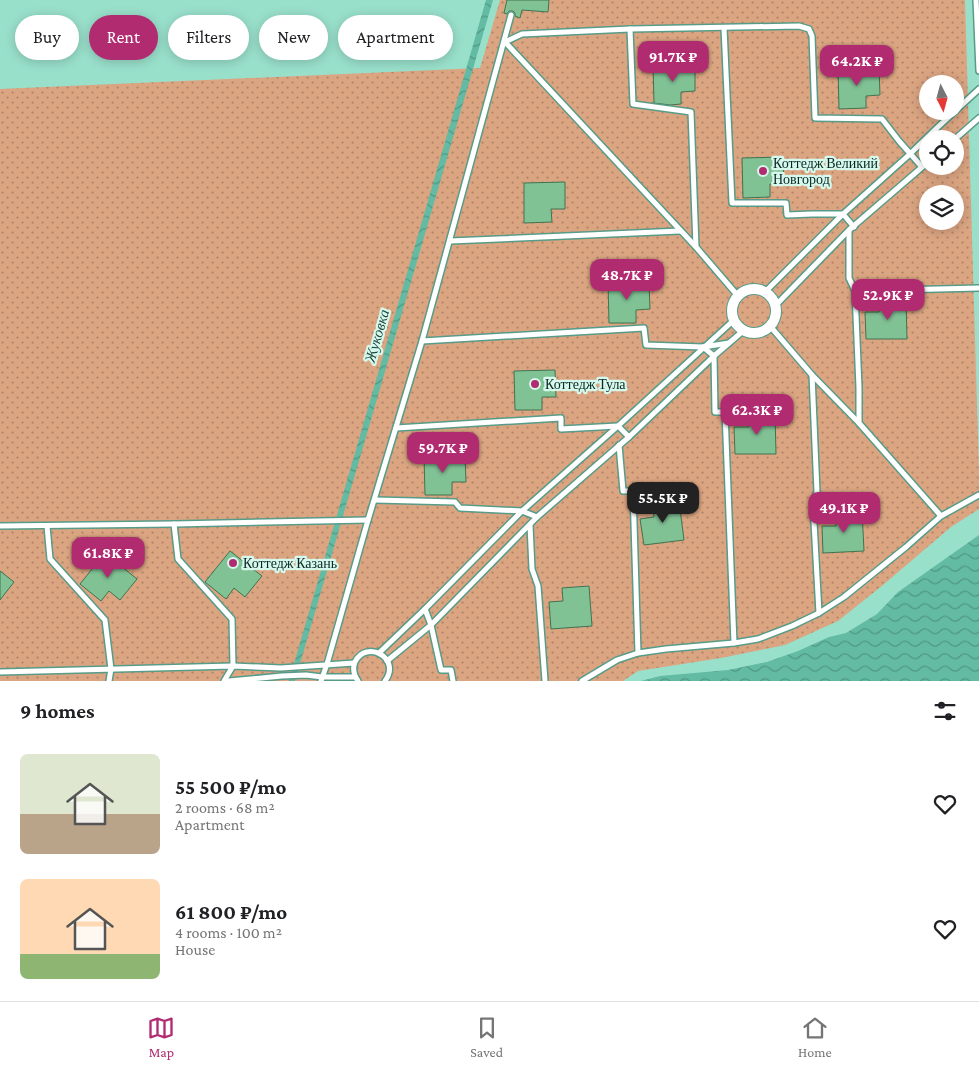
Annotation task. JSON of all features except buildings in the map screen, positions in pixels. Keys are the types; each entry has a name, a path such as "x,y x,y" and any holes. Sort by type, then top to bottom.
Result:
{"street":[{"path":"758,289 765,292 770,296 775,306 774,320 770,326 758,333 750,333 743,330 738,326 732,314 734,301 744,291 758,289"}],"lane":[{"path":"976,0 979,71"},
{"path":"321,679 422,341 511,15"},
{"path":"505,42 522,34 630,29 799,26 809,29 812,36 815,118 882,119 919,164"},
{"path":"724,28 732,203 786,204 787,216 843,214 854,227"},
{"path":"630,29 633,104 691,112 696,247"},
{"path":"505,42 696,247 738,296"},
{"path":"765,292 843,214 979,89"},
{"path":"964,131 979,118"},
{"path":"775,306 849,230 919,170"},
{"path":"849,230 849,278 855,291 859,423"},
{"path":"450,241 680,231"},
{"path":"855,291 979,288"},
{"path":"379,653 522,512 734,320"},
{"path":"770,326 812,375 859,423 941,516"},
{"path":"422,341 644,328 646,345 703,347 730,342"},
{"path":"387,660 431,624 537,518 628,437 743,330"},
{"path":"703,347 714,356 715,412 725,412 734,643"},
{"path":"812,375 817,492 813,504 819,613"},
{"path":"396,428 561,418 561,428 618,426 628,437"},
{"path":"619,445 623,492 633,491 638,653"},
{"path":"582,681 617,660 638,653 734,643 776,633 792,626 819,613 844,597 941,516 979,495"},
{"path":"375,500 455,502 460,508 522,512 537,518"},
{"path":"0,526 368,520"},
{"path":"174,524 178,559 232,619 233,666 224,681"},
{"path":"530,525 532,568 538,586 545,681"},
{"path":"47,526 50,560 105,620 111,669 109,681"},
{"path":"425,609 431,624 441,670 451,670 453,681"},
{"path":"229,681 306,675 321,679 356,679 353,668 357,658 362,654 374,652 379,653 387,660 389,672 385,681"},
{"path":"0,672 233,666 281,668 354,663"}],"shaded area":[{"path":"500,0 965,0 979,509 951,527 838,621 785,645 721,658 638,671 623,681 0,681 0,89 480,68"}],"water":[{"path":"486,0 493,0 295,681 289,681"},
{"path":"979,535 979,681 641,681 660,676 728,670 767,662 829,637 846,633 877,614 898,592"}],"place":[{"name":"Коттедж Великий Новгород","path":"763,171"},
{"name":"Коттедж Тула","path":"535,384"},
{"name":"Коттедж Казань","path":"233,563"}],"water label":[{"name":"Жуковка","path":"377,336"}]}
